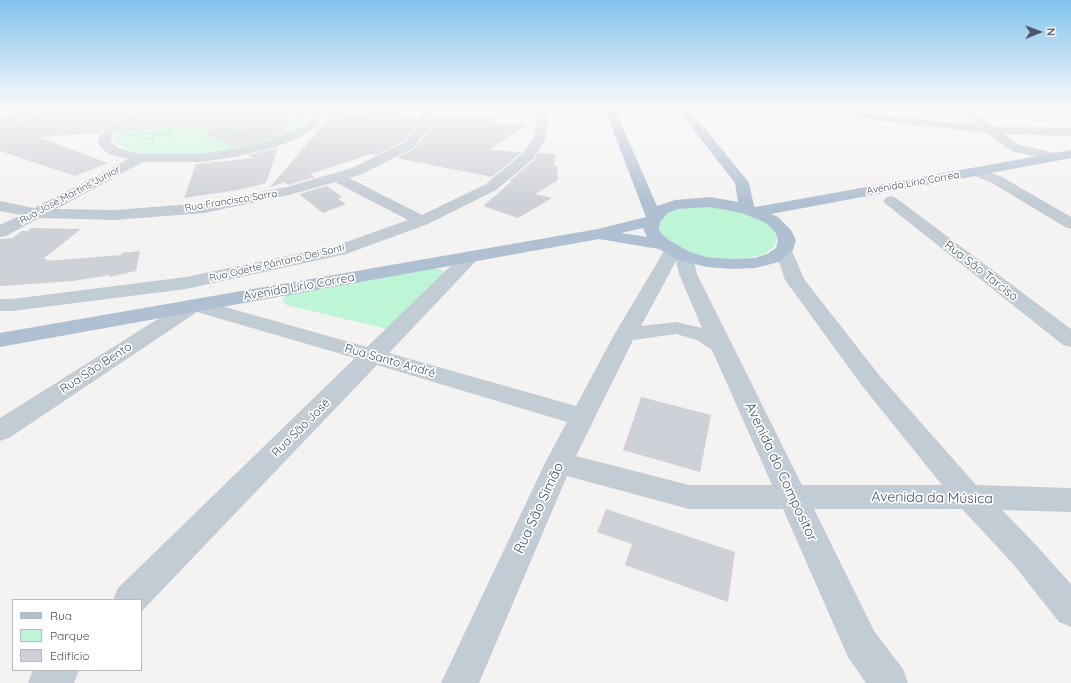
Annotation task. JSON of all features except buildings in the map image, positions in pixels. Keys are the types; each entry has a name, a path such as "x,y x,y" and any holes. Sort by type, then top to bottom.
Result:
{"main road":[{"path":"622,139 653,219 651,229 655,237 674,250"},
{"path":"707,139 742,183 752,210 772,220 793,223 784,250"},
{"name":"Avenida Lírio Correa","path":"0,340 598,234 653,219 662,210 675,205 692,203 729,204 752,210 977,172 1071,154"},
{"name":"Avenida Lírio Correa","path":"793,223 891,201 1071,166"},
{"name":"Avenida Lírio Correa","path":"598,234 674,250 707,262 732,264 755,263 773,258 784,250"}],"street":[{"path":"105,139 104,143 113,151 141,158 166,159 202,158 239,152 272,144 285,139"},
{"name":"Rua Francisco Sarra","path":"0,206 35,213 115,215 204,208 289,191 336,177 357,170 409,145 414,139"},
{"name":"Rua Odette Pântano Dei Santi","path":"0,305 12,305 186,283 340,250 422,221 491,186 528,156 539,139"},
{"path":"1002,139 1016,148 1054,157"},
{"path":"1016,148 1024,162"},
{"name":"Rua José Martins Junior","path":"0,232 141,158"},
{"path":"977,172 997,180 1071,224"},
{"path":"336,177 422,221"},
{"name":"Rua São Tarciso","path":"891,201 1071,340"},
{"name":"Rua São Simão","path":"460,683 559,464 625,335 674,250"},
{"name":"Avenida do Compositor","path":"674,250 688,274 861,644 889,683"},
{"path":"784,250 795,280 871,381 969,497 1025,555 1071,610"},
{"name":"Rua São José","path":"131,599 471,256"},
{"name":"Rua Santo André","path":"194,305 583,417"},
{"name":"Rua São Bento","path":"0,431 194,305"},
{"path":"625,335 676,328 705,335 723,348"},
{"name":"Avenida da Música","path":"559,464 689,497 969,497 1071,500"},
{"path":"47,683 59,671"}],"green space":[{"path":"115,139 274,139 236,149 203,154 170,156 145,154 123,148 115,141"},
{"path":"698,206 734,209 764,221 774,230 777,239 774,247 764,254 748,258 729,259 708,257 689,252 673,244 663,236 659,227 662,219 670,212 682,208"},
{"path":"436,268 445,272 387,329 286,305 282,301 286,294"}]}
